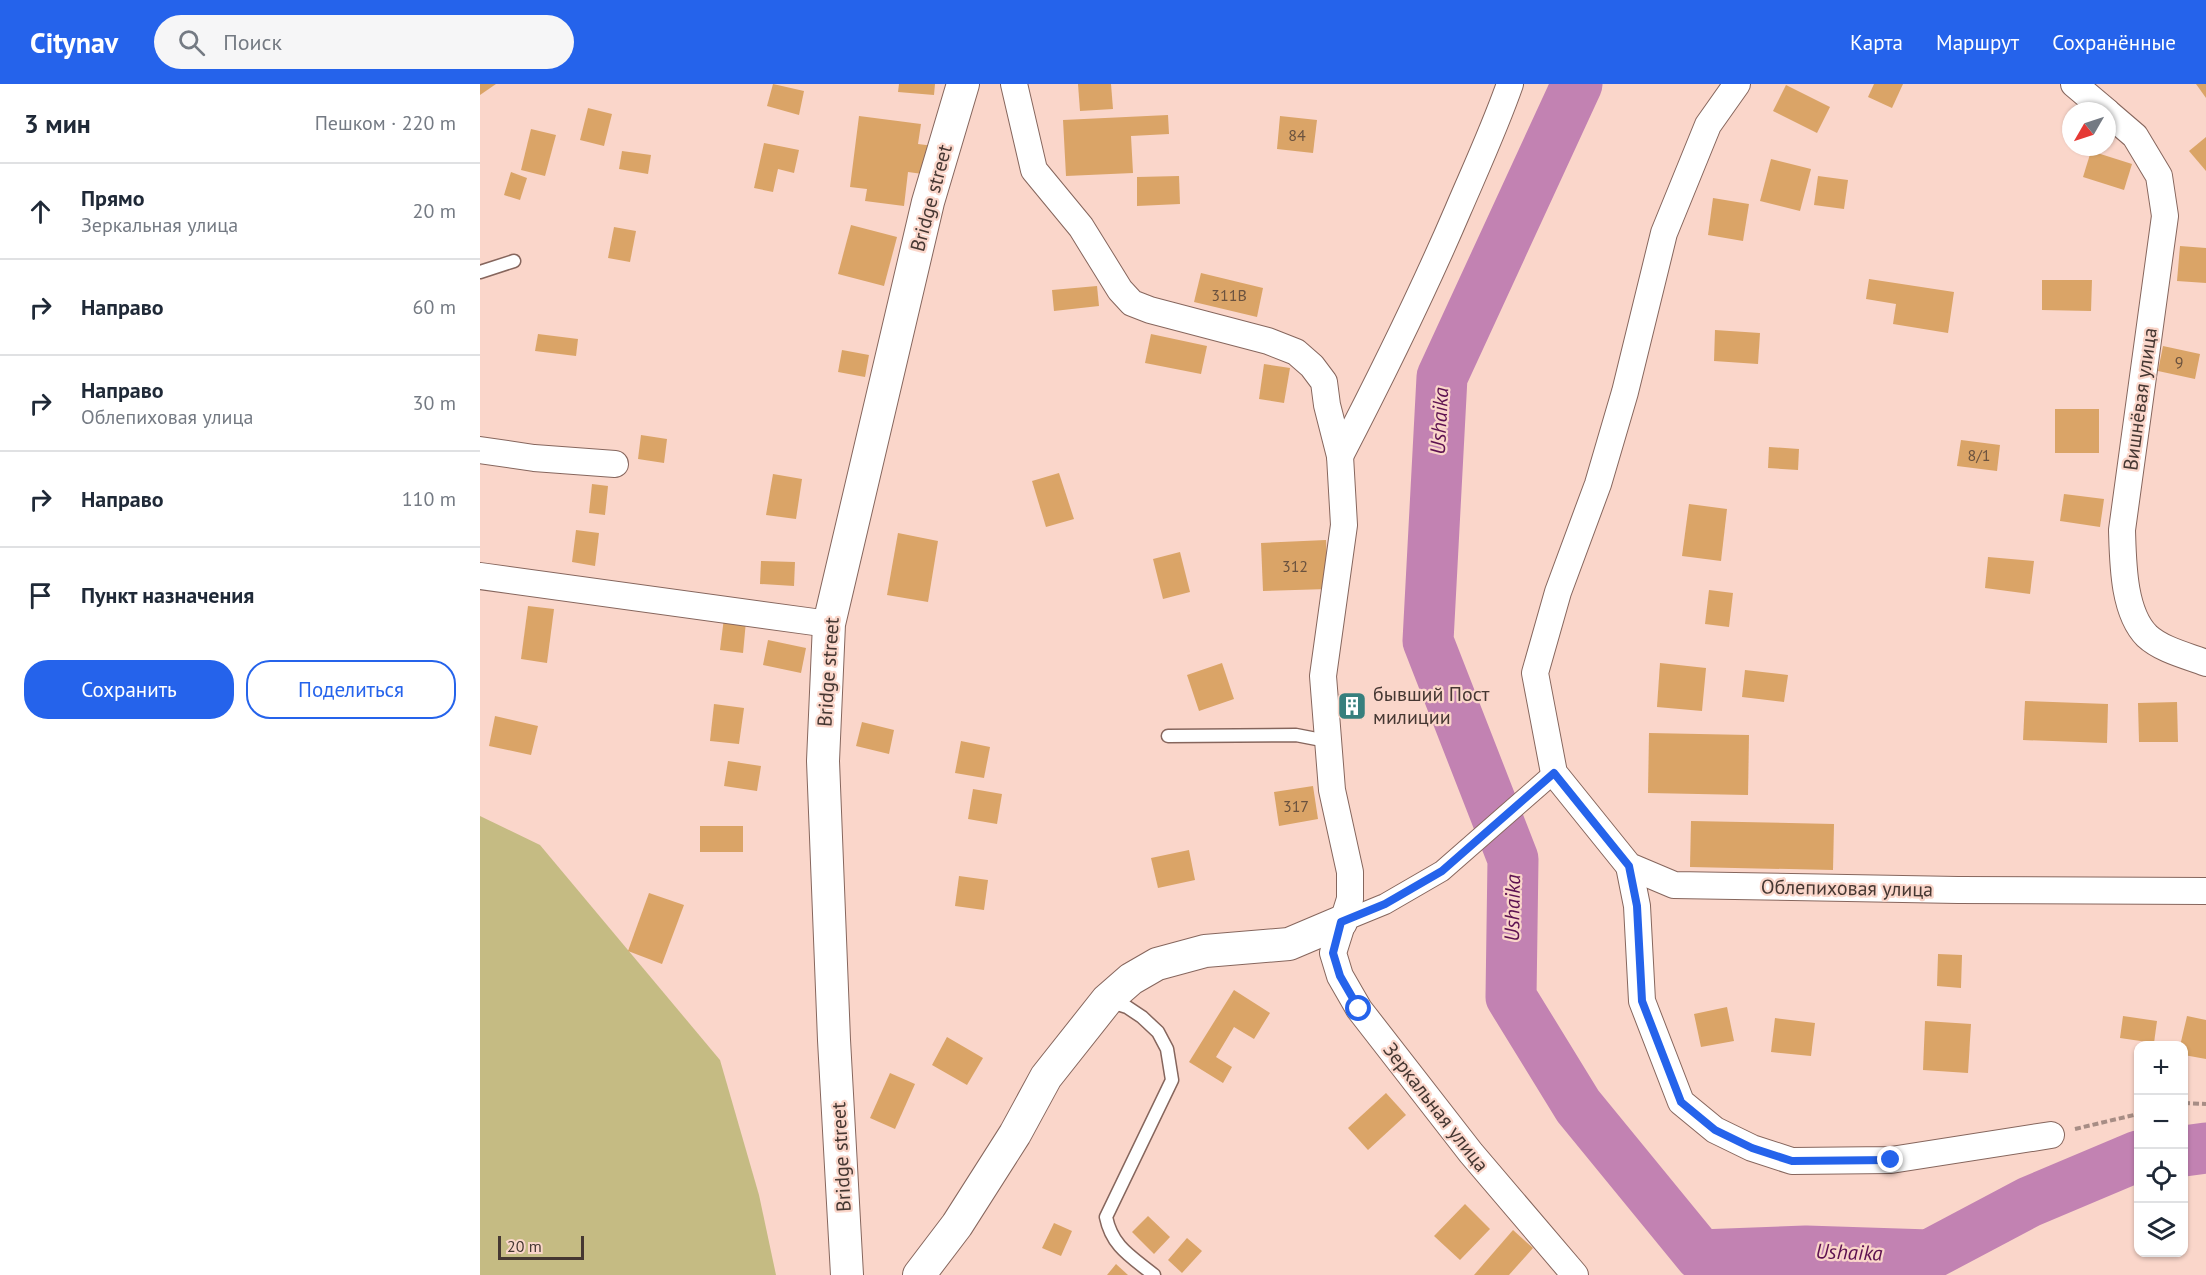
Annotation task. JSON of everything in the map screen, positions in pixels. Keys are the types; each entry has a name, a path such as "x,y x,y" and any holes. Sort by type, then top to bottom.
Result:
{"street":[{"name":"Bridge street","path":"847,1275 834,1040 823,761 829,624 928,202 963,84"},
{"name":"Зеркальная улица","path":"1014,84 1034,170 1081,227 1120,290 1132,303 1150,310 1268,341 1296,352 1312,366 1324,382 1327,405 1340,456 1344,525 1323,676 1332,790 1350,872 1350,899 1333,953 1340,976 1359,1009 1471,1153 1575,1275"},
{"path":"1340,456 1391,359 1498,118 1510,84"},
{"path":"919,1275 963,1216 1015,1134 1046,1077 1107,1000 1131,979 1158,964 1205,951 1288,944 1385,904 1442,871 1547,779 1534,673 1558,591 1598,484 1625,392 1664,233 1708,125 1737,84"},
{"name":"Вишнёвая улица","path":"2079,85 2097,102"},
{"name":"Вишнёвая улица","path":"2116,119 2135,136 2159,176 2166,216 2122,530 2123,582 2136,619 2146,636 2160,645 2206,663"},
{"path":"480,450 534,458 615,464"},
{"path":"480,576 829,624"},
{"name":"Облепиховая улица","path":"1547,779 1629,866 1674,885 2206,891"},
{"path":"1629,866 1637,906 1642,1001 1681,1102 1715,1130 1752,1148 1792,1161 1891,1160 2051,1135"}],"lane":[{"path":"480,272 514,261"},
{"path":"1168,736 1296,735 1327,741"},
{"path":"1107,1000 1127,1007 1158,1032 1167,1049 1169,1060 1172,1080 1106,1217 1109,1233 1119,1247 1154,1275"}],"path":[{"path":"2188,1103 2206,1104"},
{"path":"2051,1135 2134,1115"}],"shaded area":[{"path":"480,816 540,845 720,1060 759,1195 776,1275 480,1275"}],"building":[{"path":"480,84 496,84 480,95"},
{"path":"773,84 804,91 799,115 767,106"},
{"path":"899,84 935,84 934,95 898,92"},
{"path":"1078,84 1111,84 1113,109 1080,111"},
{"path":"1874,84 1903,84 1892,108 1868,97"},
{"path":"2196,84 2206,84 2206,98"},
{"path":"1786,85 1830,107 1817,133 1773,111"},
{"path":"588,108 612,114 604,146 580,140"},
{"path":"1168,115 1169,134 1131,136 1133,173 1066,176 1063,120"},
{"path":"859,116 921,124 918,144 934,146 930,175 908,172 904,206 865,201 867,189 850,187"},
{"path":"1280,116 1317,120 1313,153 1277,149"},
{"path":"531,129 556,135 545,176 521,170"},
{"path":"2206,137 2206,171 2189,151"},
{"path":"764,143 799,150 794,173 778,169 773,192 754,188"},
{"path":"622,151 651,155 648,174 619,169"},
{"path":"2089,156 2107,156 2132,164 2124,190 2083,177"},
{"path":"1771,159 1811,169 1800,211 1760,201"},
{"path":"511,172 527,178 520,200 504,195"},
{"path":"1179,176 1180,204 1137,206 1137,177"},
{"path":"1818,176 1848,180 1844,209 1814,205"},
{"path":"1713,198 1749,204 1743,241 1708,235"},
{"path":"851,225 897,237 884,286 838,274"},
{"path":"614,227 636,231 630,262 608,258"},
{"path":"2180,246 2206,248 2206,283 2177,281"},
{"path":"1201,273 1263,288 1257,317 1194,302"},
{"path":"1869,279 1954,292 1948,333 1893,324 1896,304 1866,299"},
{"path":"2042,280 2092,280 2091,311 2042,310"},
{"path":"1097,286 1099,306 1054,311 1052,290"},
{"path":"1715,330 1760,333 1758,364 1714,361"},
{"path":"538,334 578,339 576,356 535,351"},
{"path":"1151,334 1207,346 1201,374 1145,363"},
{"path":"2163,346 2200,354 2195,379 2158,371"},
{"path":"842,350 869,355 865,377 838,372"},
{"path":"1264,364 1290,368 1284,403 1259,399"},
{"path":"2055,409 2099,409 2099,453 2055,453"},
{"path":"641,435 667,439 664,463 638,459"},
{"path":"1961,440 2000,445 1997,471 1957,466"},
{"path":"1769,447 1799,449 1798,470 1768,468"},
{"path":"1059,473 1074,519 1046,527 1032,481"},
{"path":"773,474 802,479 796,519 766,515"},
{"path":"592,484 608,486 605,515 589,513"},
{"path":"2064,494 2104,499 2100,527 2060,521"},
{"path":"1689,504 1727,509 1721,561 1682,556"},
{"path":"576,530 599,533 595,566 572,562"},
{"path":"898,533 938,541 928,602 887,595"},
{"path":"1326,540 1328,589 1263,591 1261,543"},
{"path":"1180,552 1190,592 1163,599 1153,559"},
{"path":"1988,557 2034,561 2030,594 1985,588"},
{"path":"761,561 795,562 794,586 760,584"},
{"path":"1709,590 1733,593 1729,627 1705,624"},
{"path":"528,606 554,609 547,663 521,659"},
{"path":"724,618 746,621 743,653 720,650"},
{"path":"768,640 806,648 801,673 763,665"},
{"path":"1222,663 1234,699 1199,711 1187,675"},
{"path":"1660,663 1706,668 1702,711 1657,707"},
{"path":"1745,670 1788,675 1784,702 1742,697"},
{"name":"бывший Пост милиции","path":"1342,693 1365,695 1362,720 1339,717"},
{"path":"2025,701 2108,704 2107,743 2023,740"},
{"path":"2177,702 2178,742 2139,742 2138,703"},
{"path":"714,704 744,708 739,744 710,741"},
{"path":"495,716 538,726 531,755 489,746"},
{"path":"862,722 894,730 889,754 856,746"},
{"path":"1649,733 1749,735 1748,795 1648,793"},
{"path":"961,741 990,747 984,778 955,773"},
{"path":"728,761 761,766 757,791 724,786"},
{"path":"1313,786 1318,819 1279,826 1274,792"},
{"path":"973,789 1002,794 997,824 968,819"},
{"path":"1691,821 1834,824 1833,870 1690,867"},
{"path":"700,826 743,826 743,852 700,852"},
{"path":"1189,850 1195,880 1158,888 1151,858"},
{"path":"959,876 988,880 984,910 955,906"},
{"path":"649,893 684,905 662,964 628,951"},
{"path":"1938,954 1962,955 1961,988 1937,986"},
{"path":"1234,990 1270,1013 1254,1039 1234,1027 1216,1057 1232,1067 1223,1083 1189,1062"},
{"path":"1727,1007 1734,1041 1701,1047 1694,1014"},
{"path":"2123,1016 2157,1021 2154,1041 2120,1038"},
{"path":"2187,1016 2206,1020 2206,1059 2188,1056 2188,1041 2181,1041"},
{"path":"1775,1018 1815,1023 1811,1056 1771,1052"},
{"path":"1925,1021 1971,1024 1968,1073 1923,1070"},
{"path":"947,1037 983,1058 967,1085 932,1065"},
{"path":"890,1073 915,1084 895,1129 870,1118"},
{"path":"1386,1093 1406,1115 1368,1150 1348,1128"},
{"path":"1465,1204 1490,1229 1460,1260 1434,1236"},
{"path":"1148,1216 1170,1237 1154,1254 1132,1232"},
{"path":"1054,1223 1072,1231 1061,1256 1042,1248"},
{"path":"1513,1230 1533,1248 1509,1275 1474,1275"},
{"path":"1187,1238 1202,1251 1182,1273 1168,1260"},
{"path":"1116,1264 1128,1275 1107,1275"}],"waterway":[{"name":"Ushaika","path":"1577,84 1442,377 1428,641 1513,859 1511,997 1578,1106 1700,1255 1806,1251 1929,1255 2029,1202 2134,1158"},
{"name":"Ushaika","path":"2188,1150 2206,1148"}],"place":[{"name":"бывший Пост милиции","path":"1352,706"}],"route":[{"path":"1359,1009 1340,976 1333,953 1341,922 1385,904 1442,871 1554,773 1629,866 1637,906 1642,1001 1681,1102 1715,1130 1752,1148 1792,1161 1891,1160"}]}
